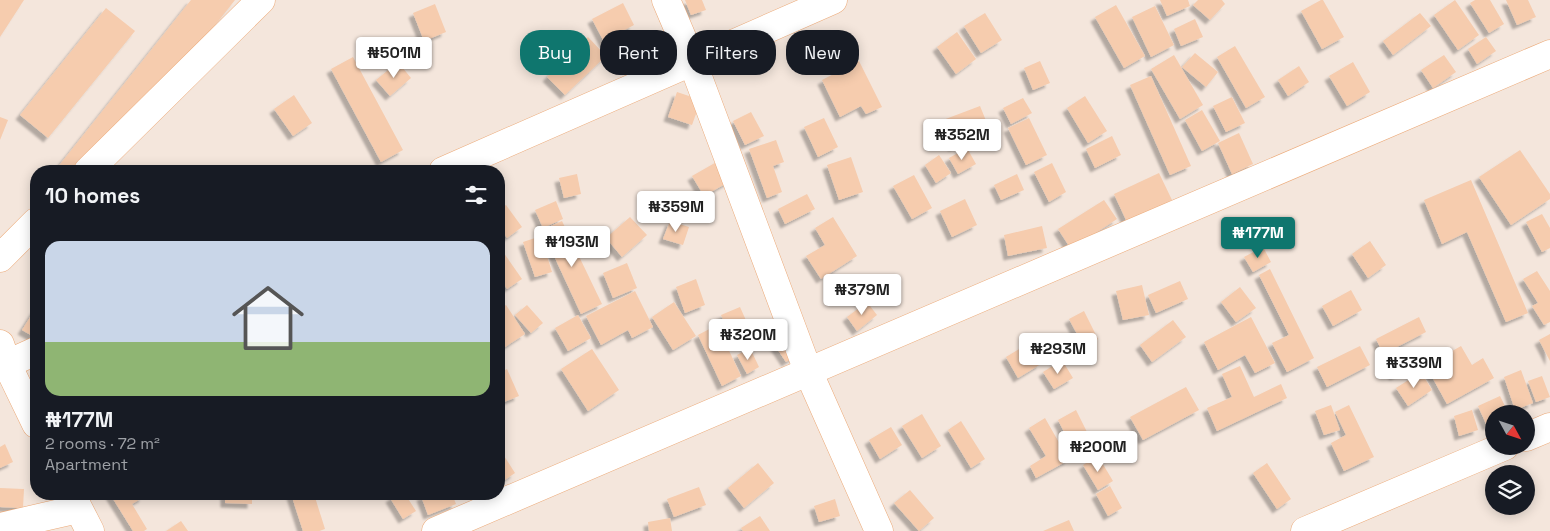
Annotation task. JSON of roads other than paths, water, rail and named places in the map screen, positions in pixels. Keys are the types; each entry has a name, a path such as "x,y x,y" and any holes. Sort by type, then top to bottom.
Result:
{"street":[{"path":"94,165 261,0"},
{"path":"666,0 687,49"},
{"path":"764,30 833,0"},
{"path":"436,531 1550,54"},
{"path":"457,165 687,63"},
{"path":"697,75 808,371 879,531"},
{"path":"0,258 30,228"},
{"path":"30,352 4,354 30,411"},
{"path":"1535,433 1550,427"},
{"path":"1305,531 1485,454"},
{"path":"0,528 80,511"}]}
